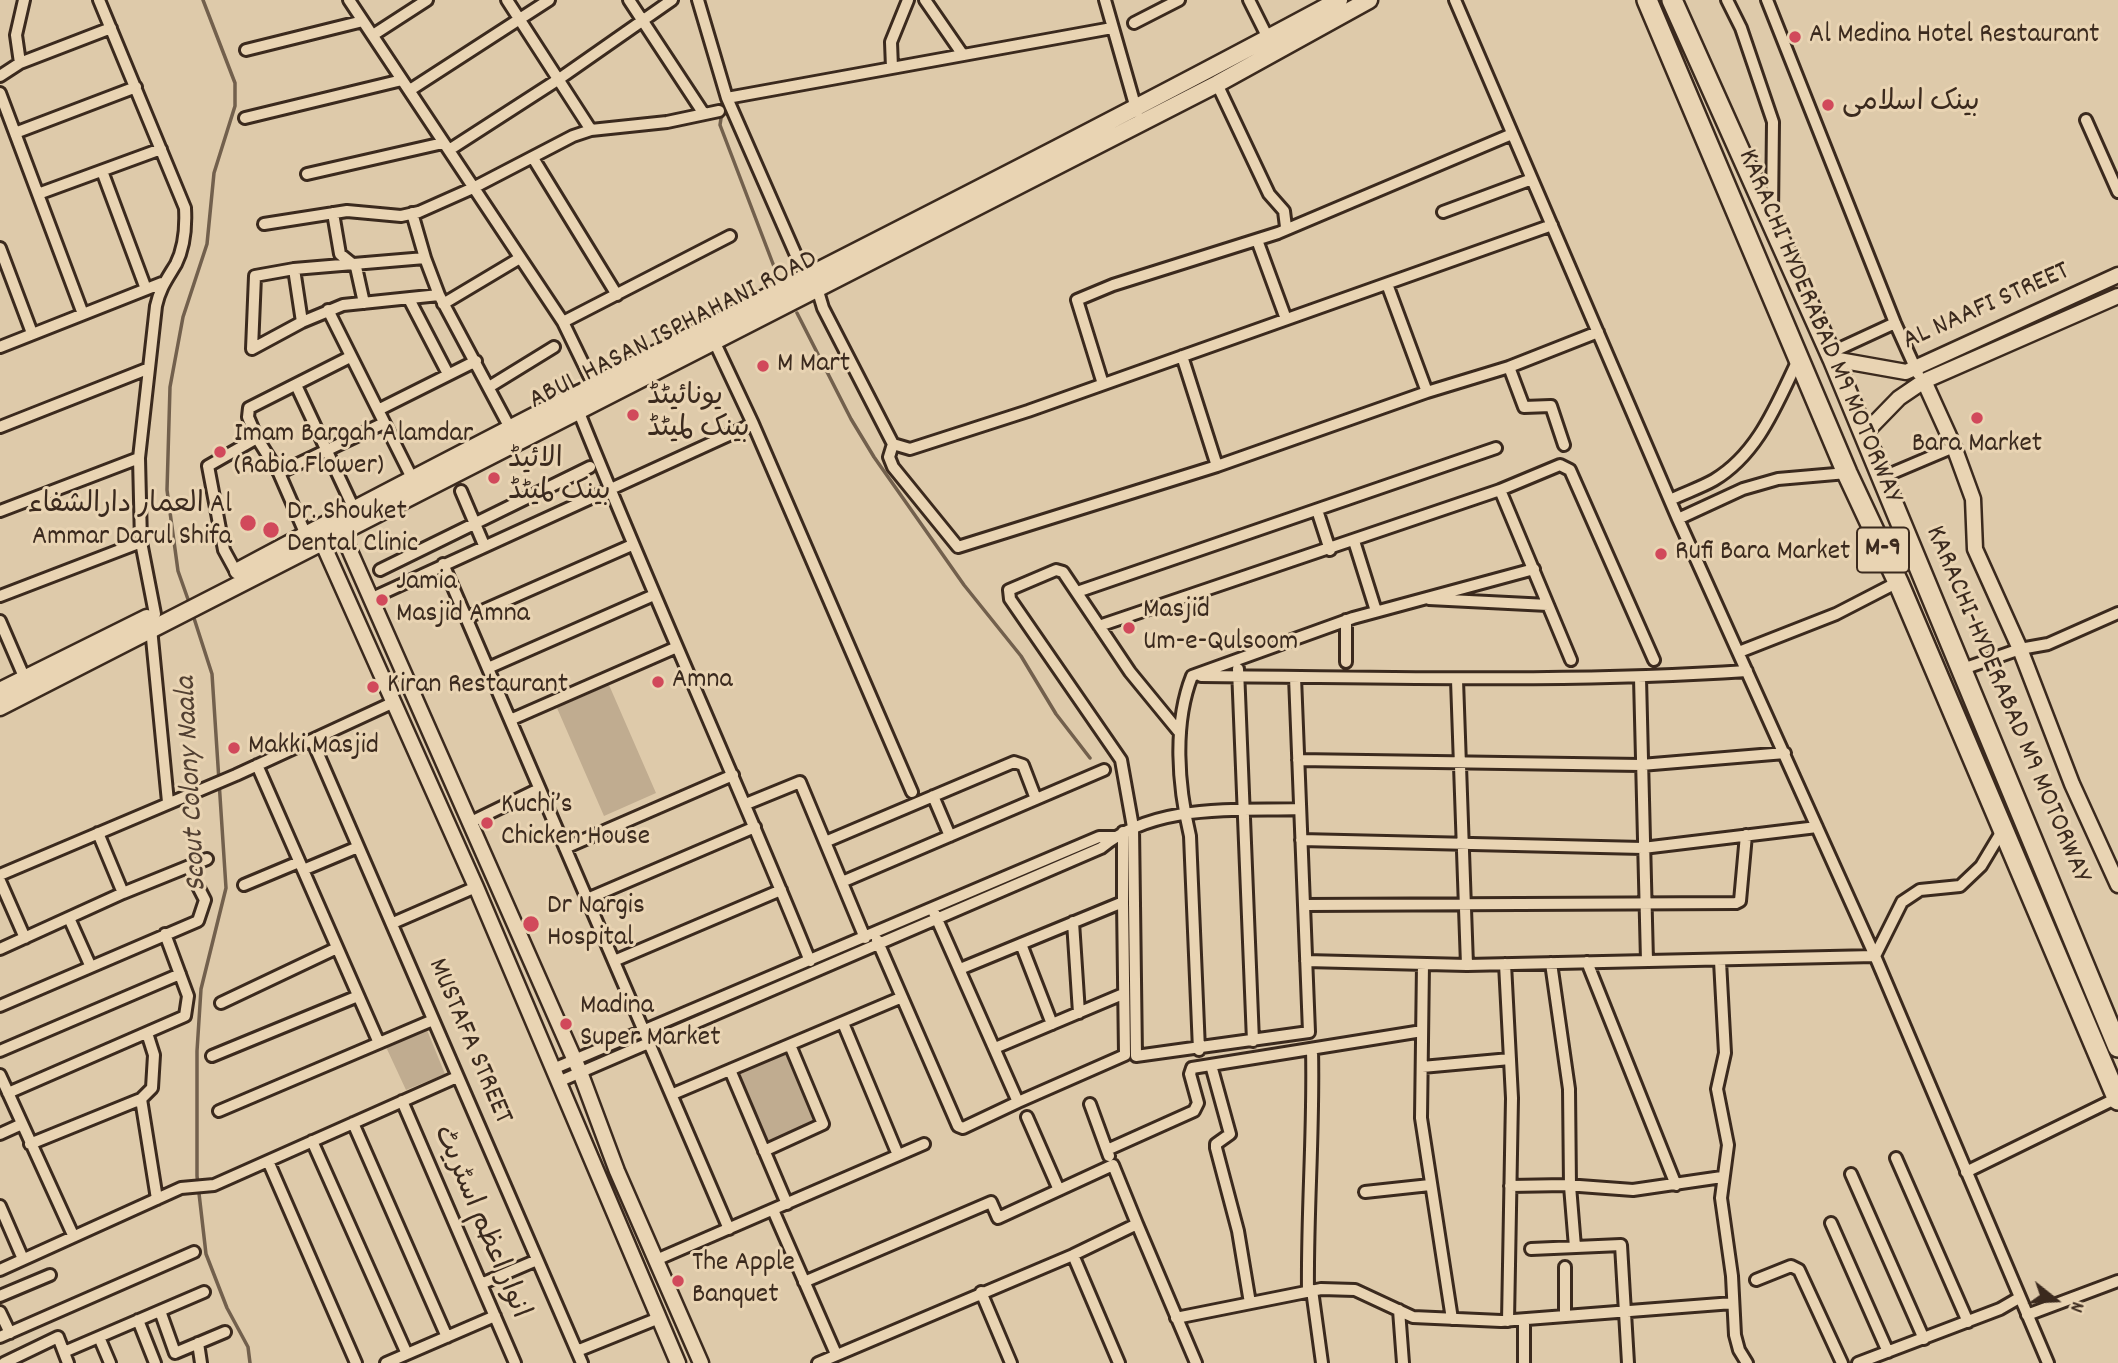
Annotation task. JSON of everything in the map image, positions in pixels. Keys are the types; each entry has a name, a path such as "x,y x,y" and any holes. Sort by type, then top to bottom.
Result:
{"highway":[{"name":"KARACHI HYDERABAD M9 MOTORWAY","path":"1647,0 1847,473 1898,582 2118,1099"},
{"name":"KARACHI-HYDERABAD M9 MOTORWAY","path":"1672,0 1772,229 1832,356 2118,1047"}],"main road":[{"name":"ABUL HASAN ISPHAHANI ROAD","path":"0,707 315,535 578,410 597,391 1139,115 1268,38 1339,0"},
{"name":"ABUL HASAN ISPHAHANI ROAD","path":"1139,115 1217,84 1369,0"},
{"name":"ABUL HASAN ISPHAHANI ROAD","path":"338,525 354,509 412,478 510,428 714,341 811,283"},
{"name":"ABUL HASAN ISPHAHANI ROAD","path":"0,691 155,622"}],"street":[{"path":"20,63 16,35 24,0"},
{"path":"99,0 185,208 186,225 177,263 162,283 147,369 139,458 141,542 155,622 168,802"},
{"path":"349,0 563,322 597,391"},
{"path":"373,35 427,0"},
{"path":"507,0 591,130"},
{"path":"410,90 549,0"},
{"path":"629,0 704,114"},
{"path":"307,174 446,147 559,79 672,0"},
{"path":"698,0 727,98 811,283 893,444 889,457 892,467 958,547 1217,466 1427,392 1509,367 1598,332"},
{"path":"892,68 891,42 908,0"},
{"path":"925,0 963,55"},
{"path":"1105,0 1139,115"},
{"path":"1249,0 1268,38"},
{"path":"1455,0 1678,519 1786,752 1875,956 2048,1363"},
{"path":"1727,0 1741,28 1773,122 1772,229"},
{"path":"1768,0 1895,323 1954,447 1973,499 1975,549 2020,649 2068,772 2118,885"},
{"path":"1134,23 1175,1"},
{"path":"246,50 363,21"},
{"path":"0,76 20,63 111,28"},
{"path":"727,98 1112,28"},
{"path":"245,118 402,80"},
{"path":"1217,84 1269,194 1284,211 1286,227"},
{"path":"15,133 136,87"},
{"path":"0,93 83,314"},
{"path":"264,224 333,214 412,214 473,188 573,136 591,130 719,111"},
{"path":"2087,120 2118,192"},
{"path":"1103,384 1077,300 1113,285 1257,240 1512,134"},
{"path":"38,194 161,149"},
{"path":"533,158 617,295"},
{"path":"102,171 146,289"},
{"path":"1443,212 1532,179"},
{"path":"333,214 340,254 356,267 364,303"},
{"path":"412,214 441,299 510,428"},
{"path":"893,444 910,449 1103,384 1552,225"},
{"path":"563,322 730,236"},
{"path":"1257,240 1286,319"},
{"path":"0,248 32,333"},
{"path":"425,258 255,276 250,347 253,350 302,321 328,310 364,303 441,299 520,258"},
{"path":"294,270 302,321"},
{"name":"AL NAAFI STREET","path":"1864,434 1919,375 2118,275"},
{"path":"0,346 162,283"},
{"path":"1387,284 1427,392"},
{"name":"AL NAAFI STREET","path":"1832,356 1899,373 1919,375 2118,296"},
{"path":"409,299 448,374"},
{"path":"328,310 412,478"},
{"path":"1832,356 1895,323"},
{"path":"714,341 912,792"},
{"path":"489,387 554,346"},
{"path":"1182,356 1217,466"},
{"path":"351,357 249,408 248,417 257,438 315,535 476,887 678,1363"},
{"path":"1670,500 1715,480 1740,460 1759,439 1799,358"},
{"path":"378,410 476,361"},
{"path":"1509,367 1524,407 1551,406 1564,445"},
{"path":"0,427 147,369"},
{"path":"296,385 354,509"},
{"path":"578,410 632,545 746,804 810,961"},
{"path":"279,473 384,423"},
{"path":"370,599 753,425"},
{"path":"235,577 224,550 208,466 257,438"},
{"path":"1883,477 1954,447"},
{"path":"1077,592 1496,449"},
{"path":"0,511 139,458"},
{"path":"1099,626 1500,491 1560,465 1570,470 1654,660"},
{"path":"380,570 590,467"},
{"path":"1678,519 1743,489 1777,479 1847,473"},
{"path":"461,491 484,545"},
{"path":"1500,491 1571,660"},
{"path":"1317,510 1330,550"},
{"path":"338,525 577,1066 656,1261 701,1363"},
{"path":"1354,541 1376,611"},
{"path":"0,596 141,542"},
{"path":"466,618 632,545"},
{"path":"443,564 651,1041 729,1229"},
{"path":"1192,676 1346,620 1534,569"},
{"path":"1180,733 1130,673 1063,572 1056,570 1009,590 1008,594 1121,760 1136,1056 1199,1050 1308,1032 1295,677"},
{"path":"1738,652 1836,614 1898,582"},
{"path":"488,668 654,595"},
{"path":"1416,599 1548,605"},
{"path":"1960,670 2020,649 2048,644 2118,613"},
{"path":"1346,620 1346,662"},
{"path":"0,621 25,679"},
{"path":"510,720 677,647"},
{"path":"1238,660 1252,1041"},
{"path":"1192,676 1457,680 1640,678 1747,671"},
{"path":"1192,676 1180,733 1185,813 1190,836 1199,1050"},
{"path":"1640,678 1647,961"},
{"path":"1457,680 1467,965"},
{"path":"0,875 236,775 392,703"},
{"name":"MUSTAFA STREET","path":"312,740 582,1363"},
{"path":"1298,760 1641,765 1786,752"},
{"path":"825,842 1014,762 1023,765 1035,799"},
{"path":"257,765 379,1043"},
{"path":"842,882 1104,770"},
{"path":"565,848 733,775"},
{"path":"746,804 800,782 842,882 869,936 879,945 900,999 960,1128 1125,1055 1122,902 1124,832"},
{"path":"469,822 539,789"},
{"path":"933,796 950,836"},
{"path":"556,1076 645,1030 1099,837 1185,813 1300,809"},
{"path":"587,899 755,827"},
{"path":"1301,840 1643,848 1817,827"},
{"path":"1875,956 1902,902 1920,890 1960,886 1981,866 2002,831"},
{"path":"577,1066 651,1041 879,945 1101,848 1124,832"},
{"path":"98,833 123,893"},
{"path":"1304,905 1738,902 1743,890 1746,835"},
{"path":"244,885 358,847"},
{"path":"0,949 123,893 207,859"},
{"path":"0,1006 90,965 198,921 205,900 188,867"},
{"path":"0,881 25,938"},
{"path":"393,923 476,887"},
{"path":"614,961 781,890"},
{"path":"960,969 1122,902"},
{"path":"932,908 1018,1102"},
{"path":"69,918 90,965"},
{"path":"1073,922 1079,1013"},
{"path":"8,1093 185,1016 188,996 165,934"},
{"path":"1021,944 1052,1024"},
{"path":"221,1003 337,948"},
{"path":"1306,961 1467,965 1875,956"},
{"path":"1720,961 1725,1053 1717,1089 1728,1145 1721,1198 1734,1335 1747,1363"},
{"path":"1587,962 1676,1185"},
{"path":"1551,963 1569,1089 1570,1186 1575,1247"},
{"path":"1423,964 1421,1118 1452,1319"},
{"path":"1505,964 1510,1059 1508,1321"},
{"path":"0,1051 180,974"},
{"path":"995,1048 1124,994"},
{"path":"212,1056 358,996"},
{"path":"673,1094 900,999"},
{"path":"219,1111 433,1020"},
{"path":"843,1023 898,1155"},
{"path":"1107,1150 1194,1111 1198,1103 1191,1070 1422,1031"},
{"path":"30,1144 141,1099 152,1088 154,1055 147,1033"},
{"path":"765,1151 823,1125 790,1045"},
{"path":"1312,1049 1314,1131 1307,1186 1310,1291 1322,1363"},
{"path":"1422,1067 1510,1059"},
{"path":"1212,1065 1230,1134 1216,1144 1216,1148 1238,1231 1250,1303"},
{"path":"730,1070 787,1204"},
{"path":"0,1074 73,1235"},
{"path":"0,1270 181,1188 215,1185 457,1077"},
{"path":"141,1099 157,1199"},
{"path":"1966,1172 2118,1099"},
{"name":"انوار اعظم اسٹریٹ","path":"402,1101 515,1363"},
{"path":"1090,1104 1196,1363"},
{"path":"1027,1117 1059,1190"},
{"path":"353,1123 447,1337"},
{"path":"0,1134 22,1124"},
{"path":"313,1141 407,1354"},
{"path":"656,1261 925,1144"},
{"path":"1896,1158 1968,1322"},
{"path":"268,1161 356,1363"},
{"path":"804,1282 991,1202 998,1218 1113,1165"},
{"path":"1851,1174 1924,1339"},
{"path":"1510,1186 1633,1190 1722,1177"},
{"path":"1365,1192 1430,1185"},
{"path":"0,1206 23,1259"},
{"path":"773,1210 836,1354"},
{"path":"1831,1223 1888,1352"},
{"path":"818,1363 1073,1255 1137,1224"},
{"path":"1531,1249 1618,1244 1623,1247 1628,1363"},
{"path":"0,1313 5,1335 194,1252"},
{"path":"1073,1255 1119,1363"},
{"path":"481,1284 537,1260"},
{"path":"1756,1280 1791,1266 1799,1270 1842,1363"},
{"path":"1565,1267 1565,1316"},
{"path":"0,1296 50,1275"},
{"path":"2027,1315 2118,1280"},
{"path":"1176,1318 1310,1291 1355,1290 1413,1317 1508,1321 1732,1303"},
{"path":"64,1352 204,1292"},
{"path":"981,1292 1011,1363"},
{"path":"1858,1363 1968,1322 2019,1298"},
{"path":"1399,1310 1403,1363"},
{"path":"160,1311 175,1353 225,1332"},
{"path":"386,1363 495,1316"},
{"path":"577,1351 660,1318"},
{"path":"138,1320 155,1363"},
{"path":"1524,1320 1524,1363"},
{"path":"4,1363 58,1337 68,1363"},
{"path":"99,1337 110,1363"},
{"path":"198,1343 201,1363"}],"shaded area":[{"path":"609,685 656,793 604,816 557,708"},
{"path":"427,1030 445,1074 406,1090 386,1047"},
{"path":"785,1052 816,1122 767,1144 736,1074"}],"waterway":[{"name":"Scout Colony Naala","path":"190,605 178,571 167,490 170,387 183,317 207,244 214,173 235,106 235,83 203,0"},
{"path":"724,98 720,125 778,277"},
{"path":"797,313 851,419 874,457 964,585 1021,656 1056,714 1090,758"},
{"name":"Scout Colony Naala","path":"192,612 212,674 226,888 201,989 197,1051 197,1176 206,1254 227,1308 248,1347 250,1363"}],"place":[{"name":"Al Medina Hotel Restaurant","path":"1795,37"},
{"name":"بینک اسلامی","path":"1828,105"},
{"name":"M Mart","path":"763,366"},
{"name":"یونائیٹڈ بینک لمیٹڈ","path":"633,415"},
{"name":"Bara Market","path":"1977,418"},
{"name":"Imam Bargah Alamdar (Rabia Flower)","path":"220,452"},
{"name":"الائیڈ بینک لمیٹڈ","path":"494,478"},
{"name":"العمار دارالشفاء Al Ammar Darul Shifa","path":"248,523"},
{"name":"Dr. Shouket Dental Clinic","path":"271,530"},
{"name":"Rufi Bara Market","path":"1661,554"},
{"name":"Jamia Masjid Amna","path":"382,600"},
{"name":"Masjid Um-e-Qulsoom","path":"1129,628"},
{"name":"Amna","path":"658,682"},
{"name":"Kiran Restaurant","path":"373,687"},
{"name":"Makki Masjid","path":"234,748"},
{"name":"Kuchi’s Chicken House","path":"487,823"},
{"name":"Dr Nargis Hospital","path":"531,924"},
{"name":"Madina Super Market","path":"566,1024"},
{"name":"The Apple Banquet","path":"678,1281"}]}
